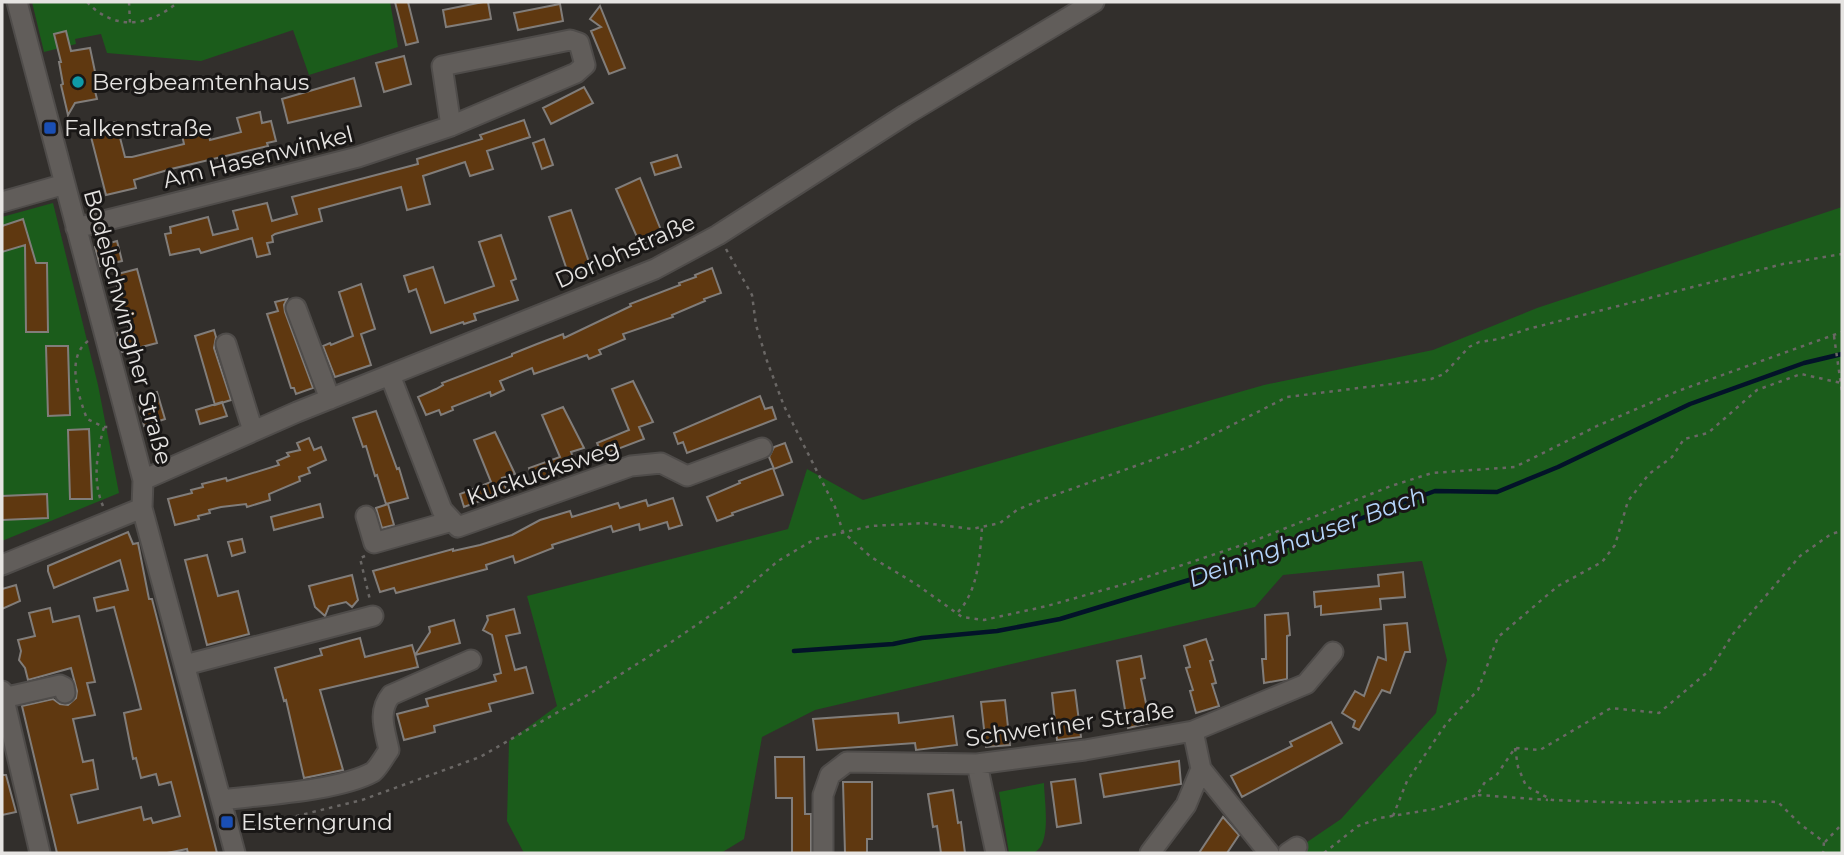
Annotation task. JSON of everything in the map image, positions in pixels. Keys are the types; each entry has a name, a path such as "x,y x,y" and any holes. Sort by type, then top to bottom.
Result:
{"street":[{"name":"Bodelschwingher Straße","path":"17,2 142,480 142,508 235,853"},
{"name":"Dorlohstraße","path":"142,480 330,399 655,269 718,235 905,115 1094,2"},
{"name":"Am Hasenwinkel","path":"76,228 358,157 450,126 576,74 585,65 579,43 570,40 442,66 450,126"},
{"path":"2,202 65,184"},
{"path":"296,308 330,399"},
{"path":"226,344 253,431"},
{"name":"Kuckucksweg","path":"390,375 442,509 458,527 631,466 661,463 687,476 762,448"},
{"path":"2,565 142,508"},
{"path":"366,516 374,543 452,521"},
{"path":"185,665 373,616"},
{"name":"Schweriner Straße","path":"822,853 823,795 830,775 847,762 977,764 1085,750 1193,731 1306,684 1334,652"},
{"path":"221,800 317,788 375,771 389,750 382,715 384,703 391,695 471,660"},
{"path":"40,853 2,694 60,685 64,687 65,693"},
{"path":"1193,731 1201,769 1269,853"},
{"path":"977,764 996,853"},
{"path":"1150,853 1186,805 1201,769"}],"path":[{"path":"86,2 111,19 130,23 156,17 178,2"},
{"path":"130,2 130,23"},
{"path":"722,243 752,295 756,325 784,406 835,507 843,532 872,557 962,617 984,620 1132,582 1251,542 1391,486 1432,473 1515,467 1597,426 1678,391 1842,332"},
{"path":"228,827 260,825 362,800 480,757 592,693 667,645 730,602 778,561 815,540 871,526 924,523 959,529 1000,523 1017,510 1038,501 1191,446 1287,397 1431,379 1444,374 1469,347 1479,342 1783,264 1842,254"},
{"path":"103,331 84,344 76,362 76,390 87,419 104,427 127,426"},
{"path":"1834,335 1842,391"},
{"path":"1393,816 1407,781 1446,724 1478,690 1498,637 1558,586 1602,562 1615,545 1628,501 1649,474 1672,457 1684,439 1709,433 1757,390 1801,374 1841,383"},
{"path":"104,427 98,449 97,492 110,521"},
{"path":"962,617 958,610 966,604 976,575 982,527"},
{"path":"1515,748 1540,750 1611,708 1659,713 1710,670 1733,634 1800,556 1831,534 1842,530"},
{"path":"371,554 360,558 373,616"},
{"path":"1478,795 1485,782 1496,776 1515,748"},
{"path":"1515,748 1518,766 1526,786 1552,800"},
{"path":"1324,853 1358,826 1380,818 1434,809 1478,795 1631,803 1725,800 1778,802 1800,824 1824,842"},
{"path":"1823,853 1824,842 1842,824"}],"green space":[{"path":"32,2 390,2 398,47 309,75 293,30 201,61 107,53 101,34 75,39 76,44 44,52"},
{"path":"53,203 98,385 119,493 2,541 2,217"},
{"path":"1842,207 1842,853 1291,853 1341,819 1436,713 1447,660 1422,561 1283,575 1255,607 815,710 762,737 744,839 721,853 524,853 507,821 509,741 557,706 527,596 788,529 807,469 863,500 1264,385 1433,350 1537,308"},
{"path":"1044,783 1046,822 1043,842 1039,849 1032,853 1009,853 999,792"}],"building":[{"path":"395,2 408,2 418,42 406,45"},
{"path":"488,2 491,19 446,27 443,10"},
{"path":"560,4 563,21 518,30 514,13"},
{"path":"600,6 625,68 609,74 591,31 601,27 590,19"},
{"name":"Bergbeamtenhaus","path":"66,31 71,51 90,48 98,86 94,87 97,99 75,103 68,115 61,85 61,62 54,34"},
{"path":"404,56 411,84 384,92 376,63"},
{"path":"354,78 361,106 288,123 282,99"},
{"path":"584,87 593,103 551,124 543,108"},
{"path":"260,112 262,123 271,121 276,141 267,143 268,146 134,180 136,188 106,195 89,129 116,122 125,157 132,157 184,144 182,135 207,128 210,140 241,132 237,118"},
{"path":"524,120 530,137 487,151 493,169 470,176 465,162 423,176 430,204 407,210 401,187 319,209 322,221 272,236 273,242 267,243 270,254 257,257 252,238 201,253 199,249 170,255 165,234 171,233 170,227 208,217 213,235 238,229 233,211 267,203 272,221 297,214 292,197 418,164 417,159 482,139 480,135"},
{"path":"544,139 553,165 542,169 533,143"},
{"path":"677,155 681,167 655,175 651,163"},
{"path":"640,178 663,235 640,244 616,189"},
{"path":"571,210 591,268 569,276 549,217"},
{"path":"23,219 36,263 47,263 48,332 26,332 25,245 2,252 2,226"},
{"path":"501,235 516,279 511,281 518,300 474,314 476,320 431,333 416,289 409,292 404,276 433,267 445,303 494,286 479,242"},
{"path":"117,241 122,261 100,266 95,247"},
{"path":"712,268 721,293 672,315 673,317 623,334 625,339 599,350 601,354 589,359 587,355 534,374 532,368 500,381 504,390 491,396 490,392 452,407 453,410 441,415 439,410 426,415 418,397 443,385 442,383 563,334 564,338 631,306 630,304 680,285 679,283"},
{"path":"137,269 157,343 122,352 117,333 129,330 114,275"},
{"path":"361,284 375,329 361,334 371,365 335,377 323,346 353,336 339,292"},
{"path":"287,299 285,312 313,388 296,394 294,388 291,388 267,314 278,311 275,302"},
{"path":"214,330 214,348 231,400 215,405 195,336"},
{"path":"46,346 68,346 70,415 48,416"},
{"path":"633,381 653,422 639,427 644,439 602,455 597,443 629,430 612,389"},
{"path":"157,392 165,419 144,426 137,397"},
{"path":"760,396 765,409 772,407 776,419 687,453 683,442 678,444 674,433"},
{"path":"222,402 227,416 200,424 196,410"},
{"path":"563,407 584,448 571,452 576,465 533,481 529,468 560,457 542,415"},
{"path":"376,411 408,498 386,504 366,446 363,447 353,418"},
{"path":"89,429 92,499 70,499 68,430"},
{"path":"495,432 515,474 502,478 507,491 464,507 460,494 491,482 474,440"},
{"path":"309,438 314,450 321,447 326,460 308,468 310,473 299,477 300,481 269,494 270,500 247,507 246,504 209,510 210,513 198,516 199,519 175,525 168,499 192,493 191,490 203,487 202,484 226,478 227,481 279,465 277,461 289,456 287,453 300,450 297,443"},
{"path":"785,443 792,462 774,469 769,457 774,447"},
{"path":"773,468 783,495 717,521 707,497"},
{"path":"47,494 48,518 2,520 2,496"},
{"path":"673,498 682,525 669,529 667,522 640,530 639,524 613,532 611,526 552,545 553,548 515,563 513,556 486,565 487,569 396,593 394,588 380,592 373,571 453,549 480,545 512,535 540,520 570,511 572,517 618,503 620,508 646,500 648,506"},
{"path":"320,504 323,517 274,530 271,517"},
{"path":"388,504 394,525 382,528 376,508"},
{"path":"128,532 133,544 138,543 149,599 152,599 217,853 188,853 187,849 167,853 57,853 22,706 53,699 68,705 76,698 77,691 71,668 28,680 25,668 19,660 21,651 18,640 35,636 29,613 50,608 53,622 79,616 95,682 87,683 95,715 73,719 83,762 93,760 98,789 71,795 78,823 141,807 144,820 151,818 153,823 180,816 171,782 159,785 156,774 141,778 136,758 133,759 124,713 141,709 114,607 97,611 94,598 128,590 120,560 54,588 48,571 48,566"},
{"path":"242,539 245,552 232,556 228,542"},
{"path":"207,555 218,596 238,591 249,634 207,645 185,560"},
{"path":"1403,572 1405,597 1380,599 1381,609 1321,615 1321,606 1315,607 1314,592 1379,586 1378,575"},
{"path":"352,575 358,600 352,607 346,602 329,606 325,616 315,607 309,586"},
{"path":"16,585 20,601 2,609 2,589"},
{"path":"514,609 520,633 506,636 515,670 526,667 533,693 489,704 491,711 434,726 435,732 404,740 397,714 428,706 426,699 496,681 494,675 501,673 492,635 483,630 487,616"},
{"path":"1288,613 1290,635 1287,636 1287,679 1264,683 1262,659 1266,659 1265,615"},
{"path":"454,620 460,643 415,655 430,632 429,627"},
{"path":"1407,623 1410,652 1405,652 1390,693 1382,690 1359,730 1353,727 1355,721 1342,713 1355,691 1364,696 1378,657 1386,660 1384,625"},
{"path":"360,638 365,657 412,645 418,667 320,690 343,770 304,778 286,700 284,701 275,668 322,655 320,649"},
{"path":"1206,639 1213,660 1210,661 1216,683 1212,684 1219,706 1196,713 1186,668 1190,667 1184,646"},
{"path":"1141,656 1145,678 1141,679 1150,723 1128,728 1117,661"},
{"path":"1075,690 1081,737 1057,740 1052,693"},
{"path":"1005,700 1010,745 986,747 981,702"},
{"path":"898,713 899,723 953,716 957,745 916,750 915,743 817,750 813,719"},
{"path":"1331,722 1342,743 1242,797 1231,776 1292,746 1290,742"},
{"path":"775,757 804,757 805,814 811,814 811,853 792,853 792,798 776,798"},
{"path":"1179,761 1181,784 1104,797 1100,774"},
{"path":"2,775 6,775 16,812 2,815"},
{"path":"1075,779 1081,823 1057,827 1051,782"},
{"path":"843,782 872,782 872,839 867,839 867,853 845,853"},
{"path":"953,790 965,853 941,853 937,826 933,827 928,794"},
{"path":"1223,817 1239,835 1227,853 1199,853"}],"waterway":[{"name":"Deininghauser Bach","path":"794,651 893,644 922,638 997,631 1060,619 1222,570 1435,491 1497,492 1558,467 1690,404 1804,363 1842,354"}],"place":[{"name":"Bergbeamtenhaus","path":"78,82"},
{"name":"Falkenstraße","path":"50,128"},
{"name":"Elsterngrund","path":"227,822"}]}
